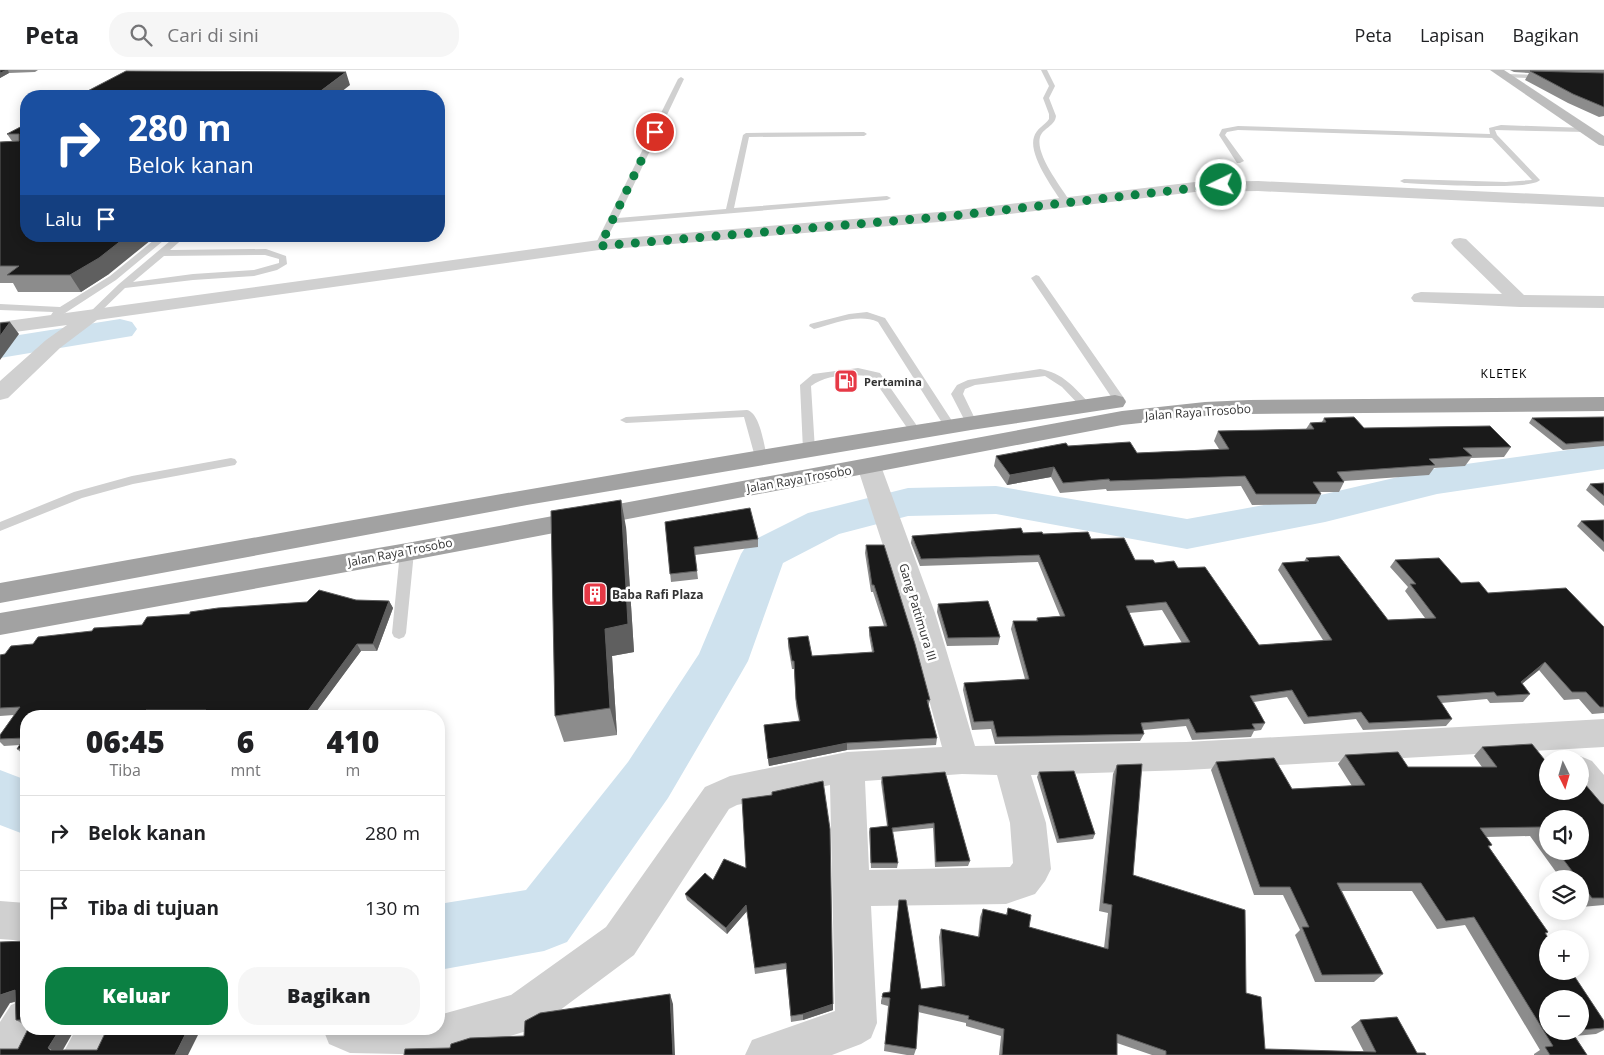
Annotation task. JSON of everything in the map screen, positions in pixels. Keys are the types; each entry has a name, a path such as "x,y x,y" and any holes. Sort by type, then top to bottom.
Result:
{"highway":[{"name":"Jalan Raya Trosobo","path":"0,593 485,504 960,425 1120,401 1206,392 1604,388"},
{"name":"Jalan Raya Trosobo","path":"0,624 532,528 871,475 1122,418 1205,409 1604,404"},
{"path":"528,497 521,510 522,520 532,528"},
{"path":"485,504 495,514 497,525 488,536"}],"main road":[{"path":"1500,73 1604,142"}],"street":[{"path":"0,328 55,316 91,316 600,246 951,216 1221,185 1604,212"},
{"path":"1417,202 1604,202"},
{"path":"1460,243 1520,301"},
{"path":"1421,298 1604,302"},
{"path":"0,393 61,338 91,316"},
{"name":"Gang Pattimura III","path":"871,475 920,613 962,760"},
{"path":"381,1035 432,1040 521,1013 620,941 717,798 730,791 847,768 962,760 1010,761 1561,748 1604,733"},
{"path":"852,888 1006,886 1022,881 1032,868 1028,823 1010,761"},
{"path":"767,1055 856,1023 847,768"},
{"path":"1589,782 1604,800"},
{"path":"0,920 20,922"},
{"path":"4,1055 20,1030"},
{"path":"84,1055 96,1035"}],"lane":[{"path":"1044,70 1052,86 1046,98 1053,116 1052,122 1038,134 1036,142 1041,159 1067,203"},
{"path":"1500,73 1554,77"},
{"path":"600,246 681,79"},
{"path":"1404,181 1506,184 1534,182 1536,180 1494,136 1491,129 1500,127 1586,130"},
{"path":"1240,161 1222,135 1224,130 1238,128 1494,136"},
{"path":"729,212 746,135 864,134"},
{"path":"612,221 887,198"},
{"path":"0,308 55,316 112,278 157,242"},
{"path":"91,316 122,286 175,242"},
{"path":"201,276 223,252"},
{"path":"122,286 201,276 260,272 273,269 282,264 283,258 266,252 162,253"},
{"path":"1036,278 1120,401"},
{"path":"814,326 862,315 875,316 882,320 960,425"},
{"path":"809,450 805,385 817,376 858,371 876,375 916,433"},
{"path":"960,425 957,394 961,387 972,382 1040,372 1051,373 1058,377 1086,406"},
{"path":"626,420 747,413 751,418 761,458"},
{"path":"0,527 78,495 132,480 231,462"},
{"path":"399,633 407,552"}],"building":[{"path":"126,71 346,72 322,90 90,90"},
{"path":"1530,71 1604,73 1604,107 1573,94"},
{"path":"20,127 20,242 119,242 99,258 70,275 7,275 19,266 0,266 0,142 19,141 19,134 7,134"},
{"path":"10,322 0,336 0,323"},
{"path":"1354,417 1364,428 1490,426 1511,447 1463,448 1472,456 1429,459 1435,465 1337,472 1344,482 1313,482 1321,494 1256,494 1245,476 1110,481 1109,479 1063,483 1054,467 1010,475 996,456 1066,443 1068,446 1130,442 1137,453 1229,449 1218,431 1314,429 1310,423 1326,422 1324,418"},
{"path":"1604,417 1604,441 1566,444 1532,418"},
{"path":"1604,483 1604,496 1590,484"},
{"name":"Baba Rafi Plaza","path":"621,500 628,624 605,629 610,708 555,716 551,511"},
{"path":"750,508 758,539 694,547 697,571 670,574 665,522"},
{"path":"1604,520 1604,542 1581,521"},
{"path":"1021,528 1023,533 1088,532 1091,539 1124,538 1135,560 1153,560 1155,563 1174,561 1178,568 1205,567 1259,645 1332,640 1282,563 1309,561 1306,558 1339,556 1388,620 1436,618 1410,584 1416,584 1395,560 1439,558 1461,583 1479,582 1488,593 1566,588 1604,627 1604,707 1600,707 1586,692 1572,692 1545,662 1521,682 1530,694 1497,696 1494,692 1437,696 1452,719 1369,723 1361,712 1308,717 1292,690 1250,696 1265,723 1252,724 1255,729 1196,733 1189,719 1141,723 1144,734 997,737 993,721 974,722 964,683 1029,679 1013,621 1038,621 1037,618 1065,616 1039,555 921,559 912,536","holes":["1166,602 1190,642 1144,646 1126,606"]},
{"path":"866,545 884,545 915,644 930,700 927,700 937,738 847,743 768,759 764,725 800,721 796,699 794,661 792,661 788,638 808,636 812,656 874,652 869,627 887,626 874,585 872,585"},
{"path":"319,590 356,600 389,601 373,644 357,644 308,710 20,710 20,738 0,739 0,735 20,707 0,708 0,655 5,654 11,646 33,644 38,637 92,631 94,628 142,625 147,617 190,614 190,612 218,608 307,602"},
{"path":"988,601 1000,637 948,638 938,604"},
{"path":"1532,744 1539,753 1539,800 1589,800 1589,789 1604,805 1604,898 1592,898 1589,894 1589,870 1571,870 1564,860 1589,860 1589,810 1539,810 1539,827 1480,828 1492,845 1488,846 1547,930 1539,930 1539,980 1577,980 1584,990 1539,990 1539,1023 1474,917 1446,921 1421,883 1337,883 1383,974 1322,975 1302,927 1309,927 1290,887 1260,887 1216,762 1274,758 1292,789 1365,785 1345,755 1398,752 1408,767 1497,767 1482,747"},
{"path":"1142,764 1133,875 1245,910 1246,993 1261,997 1265,1049 1376,1052 1360,1020 1397,1017 1417,1053 1425,1053 1426,1055 1166,1055 1166,1051 1117,1034 1117,1055 1002,1055 1004,1029 968,1019 969,1016 919,1005 916,1049 885,1044 890,998 882,997 883,993 890,992 899,900 906,900 921,989 945,986 941,929 979,937 983,909 1007,915 1008,908 1031,915 1029,927 1108,949 1112,905 1103,903 1117,765"},
{"path":"1074,771 1095,834 1059,839 1039,772"},
{"path":"945,772 970,861 936,862 934,823 892,828 898,863 871,863 870,828 888,826 882,777"},
{"path":"823,781 830,829 833,1004 791,1016 786,963 755,968 746,905 726,928 685,894 705,873 713,880 724,859 746,868 742,799 772,795 772,792"},
{"path":"20,941 20,1020 16,1020 15,990 0,995 0,942"},
{"path":"670,994 673,1055 404,1055 405,1049 450,1048 451,1044 470,1038 524,1036 525,1021 540,1013"},
{"path":"1589,998 1604,1021 1604,1028 1589,1029"},
{"path":"25,1035 56,1035 48,1048 50,1050 97,1050 104,1035 185,1035 175,1055 0,1055 0,1049 18,1049"},
{"path":"1549,1040 1577,1040 1587,1055 1550,1055 1545,1047 1553,1046"}],"waterway":[{"path":"0,348 120,329"},
{"path":"445,936 544,919 648,780 722,661 764,554 824,523 908,502 996,500 1187,534 1325,508 1437,481 1604,457"},
{"path":"0,796 20,806"}],"place":[{"name":"Pertamina","path":"846,381"},
{"name":"Baba Rafi Plaza","path":"595,594"}],"district":[{"name":"KLETEK","path":"1504,373"}],"route":[{"path":"655,132 600,246 983,213 1221,185"}]}
